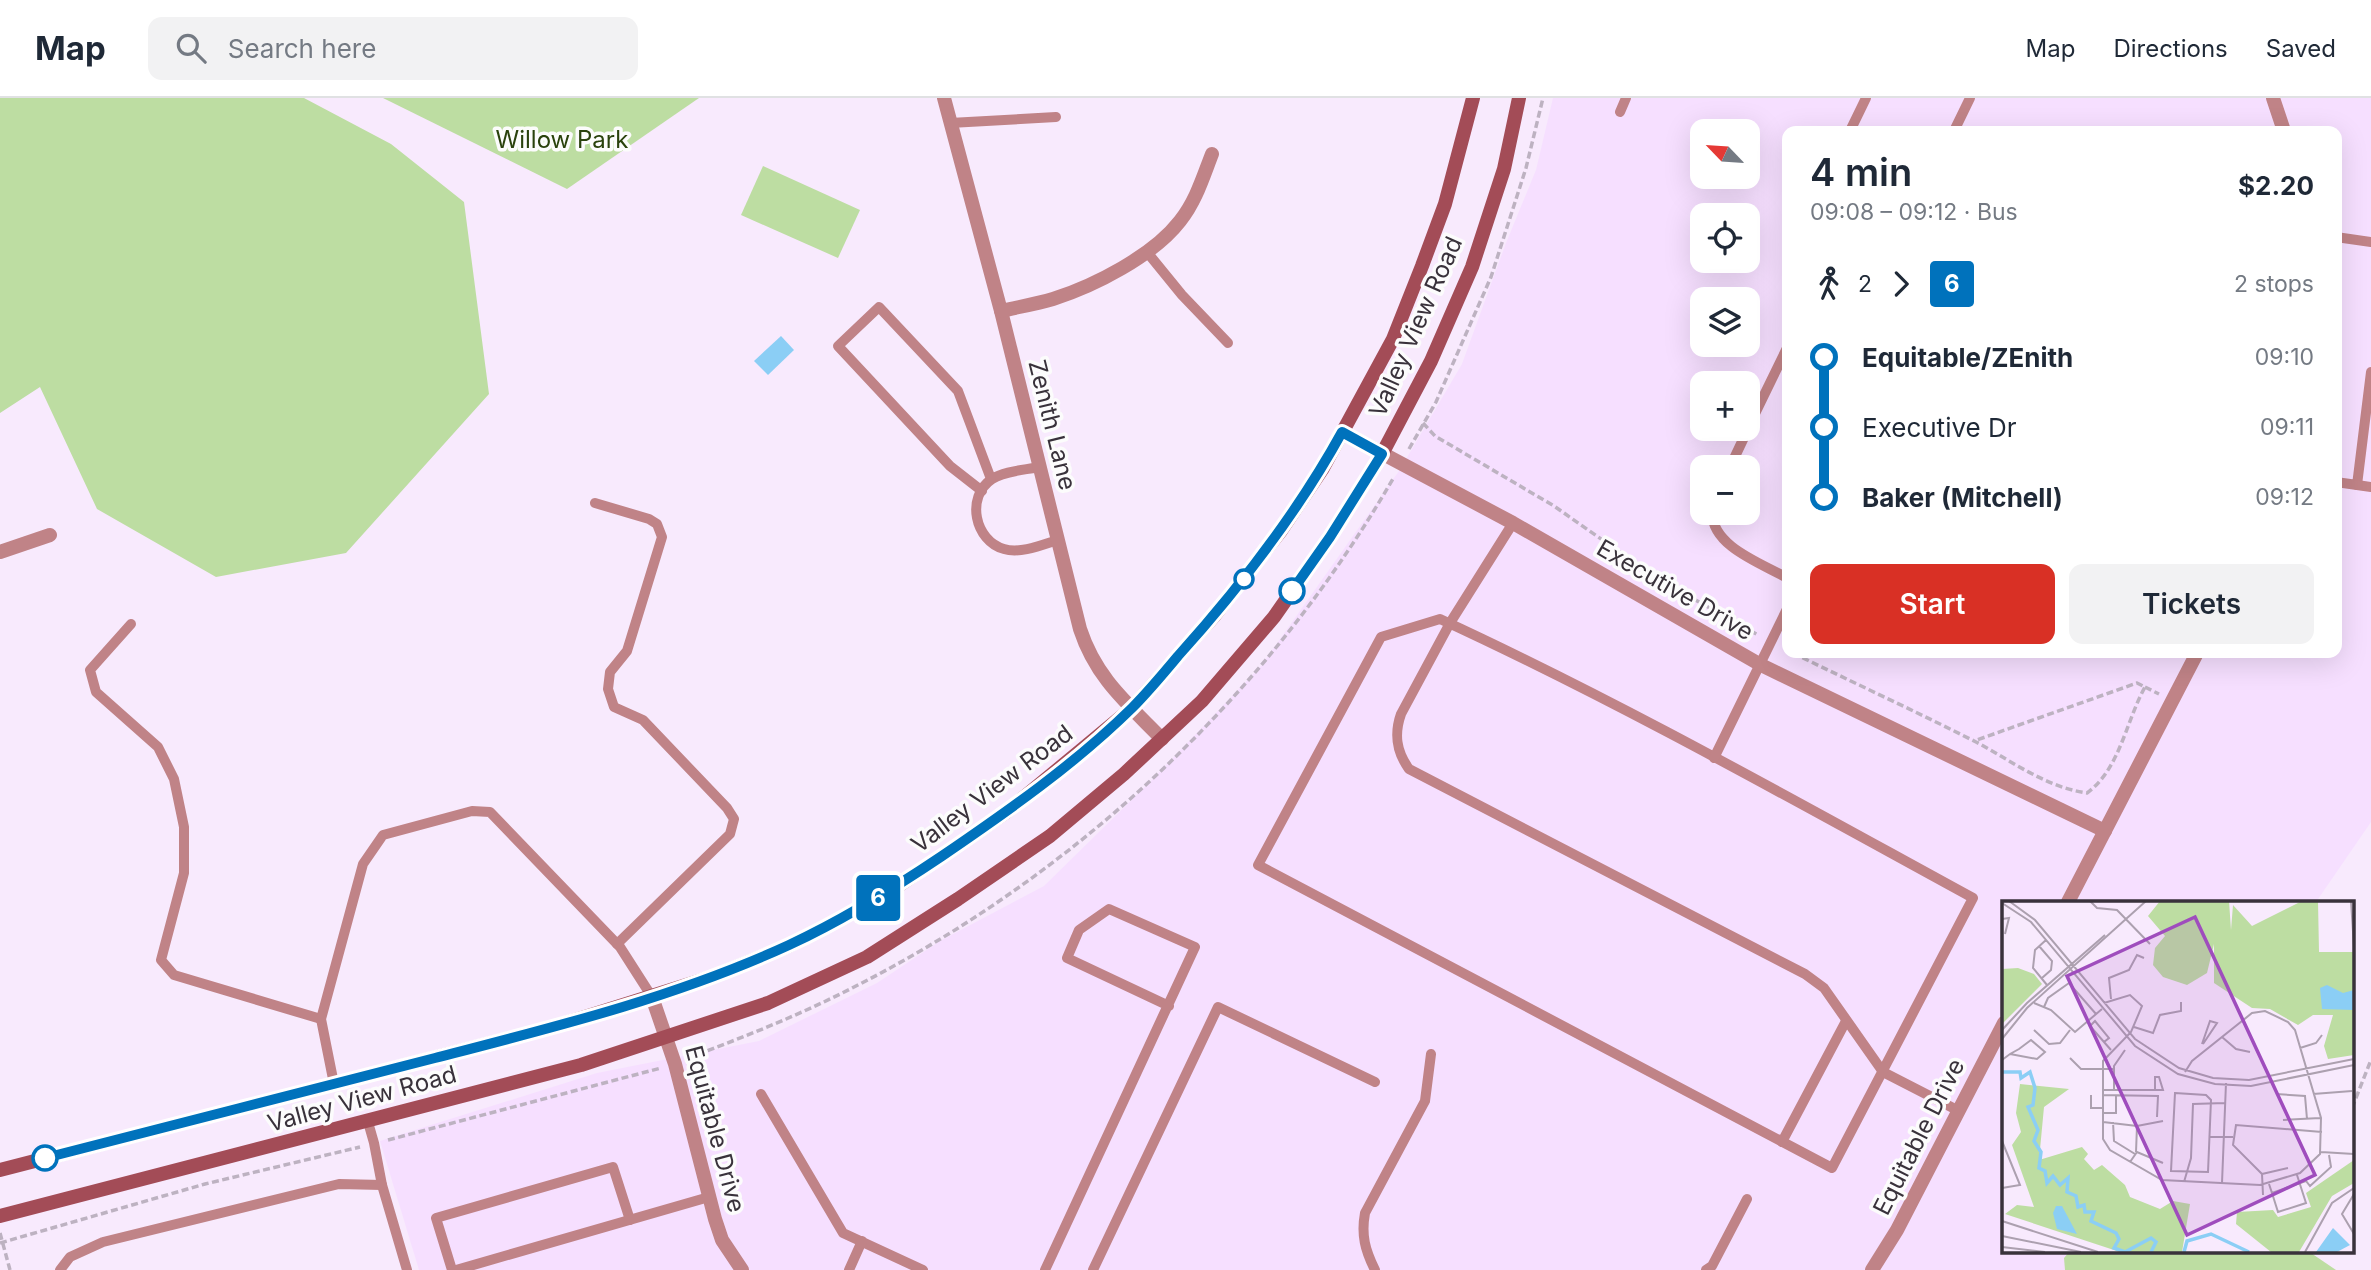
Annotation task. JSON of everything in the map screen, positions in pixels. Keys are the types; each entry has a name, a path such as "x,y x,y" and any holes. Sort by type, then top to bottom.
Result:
{"main road":[{"name":"Valley View Road","path":"0,1170 551,1028 712,977 788,946 882,897 1005,813 1132,708 1215,615 1280,532 1323,468 1393,339 1445,204 1473,98"},
{"name":"Valley View Road","path":"0,1216 581,1065 768,1003 867,957 1051,836 1124,774 1202,701 1274,617 1330,537 1382,454 1430,360 1472,267 1504,169 1519,98"}],"street":[{"name":"Zenith Lane","path":"944,98 1088,654 1099,672 1162,739"},
{"path":"2273,98 2282,126"},
{"path":"1001,311 1054,298 1109,275 1147,252 1179,222 1198,194 1212,154"},
{"name":"Executive Drive","path":"1342,432 1513,523 1760,664 2105,831"},
{"path":"0,552 50,535"},
{"path":"2069,901 2194,658"},
{"name":"Equitable Drive","path":"652,997 675,1064 722,1240 742,1270"},
{"name":"Equitable Drive","path":"1871,1270 1897,1230 2002,1027"}],"lane":[{"path":"1620,112 1626,98"},
{"path":"1852,126 1866,98"},
{"path":"1956,126 1970,98"},
{"path":"950,122 1056,117"},
{"path":"2342,238 2371,242"},
{"path":"1147,252 1182,295 1228,343"},
{"path":"982,491 950,466 838,346 879,307 958,391 991,480"},
{"path":"1760,403 1782,358"},
{"path":"2357,485 2371,372"},
{"path":"1040,467 991,480 982,491 977,504 978,526 992,544 1013,550 1058,540"},
{"path":"2342,483 2371,487"},
{"path":"594,503 649,519 657,524 662,537 627,652 610,672 608,689 614,707 643,720 727,808 734,819 730,834 617,944"},
{"path":"1513,523 1450,623 1397,725 1397,743 1402,761 1409,769 1805,974 1824,988 1883,1072 1957,1111"},
{"path":"1714,525 1730,545 1782,575"},
{"path":"1440,619 1533,663 1714,758 1973,898 1832,1168 1258,865 1381,637 1440,619"},
{"path":"1714,758 1782,619"},
{"path":"131,624 90,670 96,692 158,747 174,779 184,827 184,873 160,960 174,975 321,1019"},
{"path":"334,1084 321,1019 363,864 383,835 472,811 489,812 617,944 652,997"},
{"path":"1045,1270 1169,1006 1195,947 1110,909 1079,930 1066,958 1169,1006"},
{"path":"1093,1270 1218,1007 1375,1082"},
{"path":"1782,1142 1846,1021"},
{"path":"1375,1270 1364,1241 1362,1227 1365,1213 1425,1101 1431,1054"},
{"path":"761,1094 843,1233 923,1270"},
{"path":"368,1122 382,1185 407,1270"},
{"path":"629,1220 613,1167 436,1218 454,1270 629,1220 709,1197"},
{"path":"60,1270 70,1257 103,1241 339,1184 382,1185"},
{"path":"1706,1270 1712,1266 1747,1199"},
{"path":"849,1270 862,1241"}],"path":[{"path":"1,1243 205,1184 675,1064 760,1030 853,988 935,942 1024,883 1124,805 1170,762 1264,663 1326,583 1378,504 1436,402 1491,277 1526,168 1543,98"},
{"path":"1423,423 1435,436 1554,506 1658,579 1771,642"},
{"path":"1803,658 1973,741 2034,776 2068,790 2087,793 2096,787 2116,755 2145,687 2137,684 1973,741"},
{"path":"2354,1103 2371,1060"},
{"path":"0,1233 10,1270"}],"shaded area":[{"path":"1553,98 2371,98 2371,822 2317,901 2002,901 2002,1252 2075,1252 2066,1270 419,1270 380,1141 597,1073 759,1041 877,983 940,941 1044,886 1151,781 1261,666 1399,471 1462,364 1536,170"}],"green space":[{"path":"0,98 304,98 391,144 464,202 489,394 346,553 216,577 97,509 40,387 0,413"},
{"name":"Willow Park","path":"383,98 699,98 567,189"},
{"path":"763,166 860,210 838,258 741,215"},
{"path":"2069,1252 2309,1252 2336,1270 2065,1270 2064,1258"}],"water":[{"path":"781,336 794,350 768,375 754,361"}],"bus line":[{"name":"6","path":"45,1158 551,1028 652,997 712,977 788,946 882,897 1005,813 1132,708 1215,615 1280,532 1323,468 1342,432 1382,454 1330,537 1292,591"}]}
